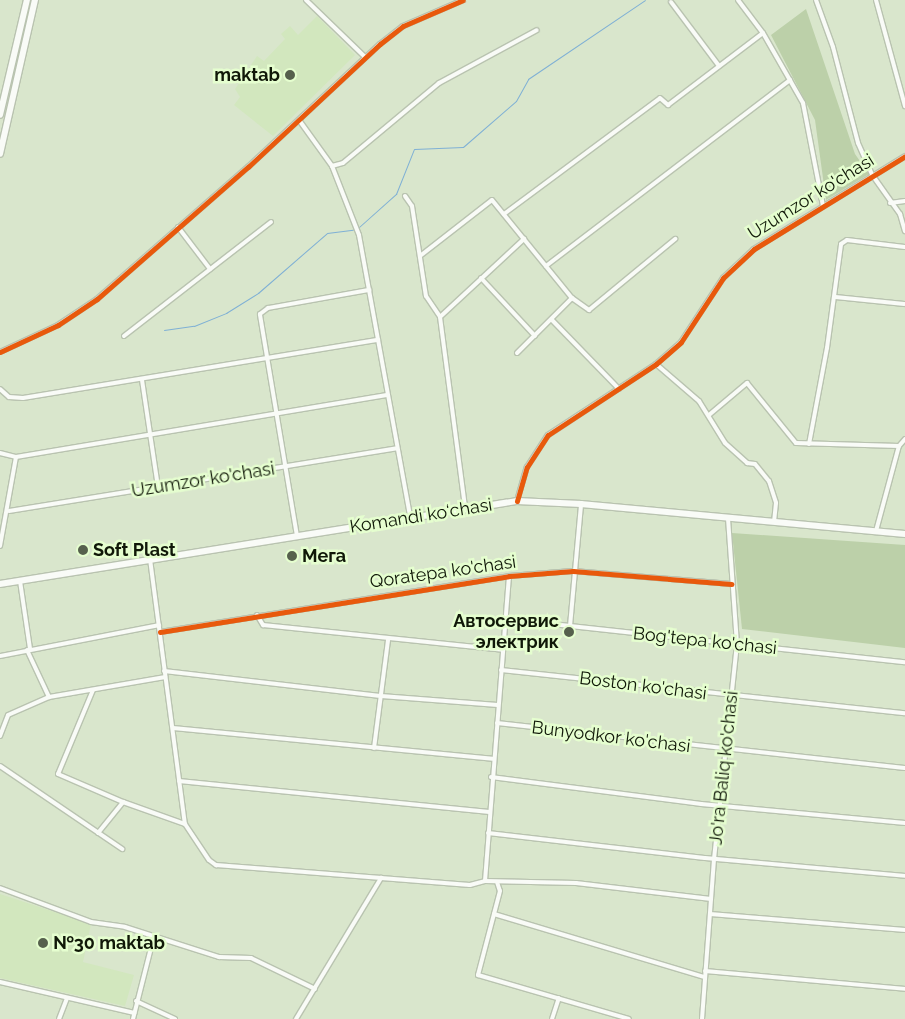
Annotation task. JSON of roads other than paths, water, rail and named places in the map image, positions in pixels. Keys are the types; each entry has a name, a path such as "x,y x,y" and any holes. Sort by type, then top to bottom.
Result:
{"main road":[{"path":"0,115 27,0"},
{"path":"0,154 36,0"},
{"name":"Komandi ko‘chasi","path":"0,584 410,516 517,501 581,504 905,534"}],"street":[{"path":"306,0 365,57"},
{"path":"0,352 58,325 97,299 299,120 365,57 403,26 463,0"},
{"path":"738,0 763,33 802,103 824,206"},
{"path":"816,0 833,47 858,143 873,176 890,203 900,214 905,230"},
{"path":"876,0 905,106"},
{"path":"671,2 719,66"},
{"path":"332,166 343,163 438,83 538,30"},
{"path":"504,214 660,98 668,105 763,33"},
{"path":"546,266 790,80"},
{"path":"299,120 332,166 359,235 410,516"},
{"name":"Uzumzor ko'chasi","path":"517,501 527,466 548,435 656,364 681,342 733,267 754,249 905,156"},
{"path":"405,196 412,206 426,296 440,317 466,508"},
{"path":"420,256 492,200 572,298 589,310 674,239"},
{"path":"890,203 905,201"},
{"path":"124,336 272,222"},
{"path":"178,227 210,268"},
{"path":"440,317 524,239"},
{"path":"810,444 835,298 841,244 847,240 905,246"},
{"path":"481,278 535,336"},
{"path":"297,536 260,314 268,308 369,290"},
{"path":"517,353 572,298"},
{"path":"835,298 905,304"},
{"path":"552,320 619,389"},
{"path":"0,389 9,397 23,398 378,340"},
{"path":"656,364 699,400 725,443 747,463 756,464 769,481 776,503 774,522"},
{"path":"142,380 158,487"},
{"path":"709,415 747,383 796,443 899,446"},
{"path":"0,453 16,457 150,433 387,395"},
{"path":"876,532 899,446 905,439"},
{"name":"Uzumzor ko'chasi","path":"9,511 397,448"},
{"path":"0,546 9,511 16,457"},
{"path":"570,626 573,571 581,504"},
{"name":"Jo'ra Baliq ko'chasi","path":"702,1019 714,859 738,644 731,584 728,518"},
{"path":"150,560 185,824 209,860 216,865 470,885 485,881 576,883 711,899"},
{"name":"Qoratepa ko'chasi","path":"160,632 509,576 573,571 731,584"},
{"path":"485,881 491,777 509,576"},
{"path":"20,581 29,649 49,697"},
{"path":"257,615 263,625 388,640 503,650"},
{"name":"Bog'tepa ko'chasi","path":"506,619 905,662"},
{"path":"0,656 159,625"},
{"path":"374,748 388,640"},
{"name":"Boston ko'chasi","path":"501,670 731,696 905,713"},
{"path":"164,671 381,696 498,705"},
{"path":"0,736 8,715 49,697 165,677"},
{"path":"93,690 58,774 122,802 185,824"},
{"name":"Bunyodkor ko'chasi","path":"497,723 725,751 905,768"},
{"path":"173,728 493,759"},
{"path":"0,766 122,849"},
{"path":"491,777 720,806 905,822"},
{"path":"179,781 489,812"},
{"path":"98,833 122,802"},
{"path":"488,833 714,859 905,876"},
{"path":"296,1019 381,878"},
{"path":"497,882 500,891 478,975 629,1019"},
{"path":"0,888 91,922 125,927 219,957 251,958 315,989"},
{"path":"494,914 704,977"},
{"path":"710,914 905,930"},
{"path":"133,1019 136,1001 154,936"},
{"path":"705,971 905,989"},
{"path":"0,982 134,1013"},
{"path":"59,1019 67,998"},
{"path":"552,1019 559,998"},
{"path":"136,1001 175,1019"}],"waterway":[{"path":"359,227 396,194 414,149 463,147 516,101 528,79 645,0"},
{"path":"164,330 194,326 226,313 258,293 327,233 353,230"}],"place":[{"name":"maktab","path":"290,75"},
{"name":"Soft Plast","path":"83,550"},
{"name":"Мега","path":"292,556"},
{"name":"Автосервис электрик","path":"569,632"},
{"name":"№30 maktab","path":"43,943"}]}
